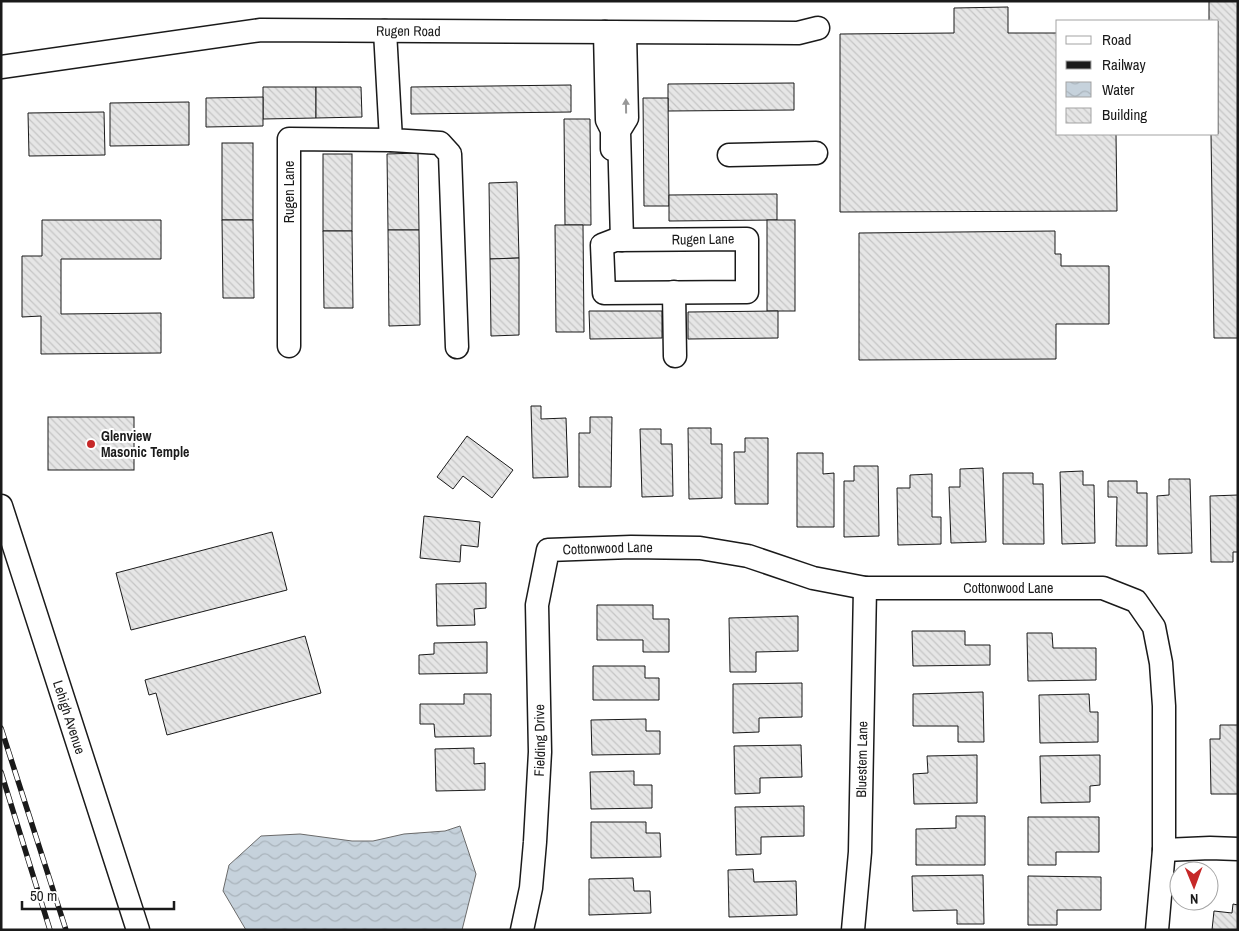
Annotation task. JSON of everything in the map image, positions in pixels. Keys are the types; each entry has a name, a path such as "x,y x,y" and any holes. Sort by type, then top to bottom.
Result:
{"street":[{"name":"Rugen Road","path":"1,67 261,30 798,33 818,28"},
{"path":"385,31 391,140"},
{"path":"615,33 607,120 612,130 619,240"},
{"name":"Rugen Lane","path":"289,346 289,140 391,140 440,143 450,154 457,347"},
{"path":"729,155 816,153"},
{"name":"Rugen Lane","path":"747,239 747,292 604,293 602,245 619,240 747,239"},
{"path":"674,292 675,356"},
{"name":"Lehigh Avenue","path":"1,506 138,930"},
{"name":"Cottonwood Lane","path":"548,550 631,547 700,548 748,556 813,578 865,588 1103,588 1136,601 1154,626 1161,663 1164,706 1164,850 1157,930"},
{"name":"Fielding Drive","path":"522,930 532,888 540,752 537,606 548,550"},
{"name":"Bluestem Lane","path":"853,930 860,852 865,588"},
{"path":"1164,850 1238,849"}],"water":[{"path":"460,826 476,874 462,930 246,930 223,891 229,865 261,836 300,834 352,841 373,841 404,834 445,831"}],"building":[{"path":"1209,1 1238,1 1238,338 1214,338 1211,135 1219,135 1219,20 1209,20"},
{"path":"1008,7 1008,33 1056,33 1056,135 1116,135 1117,211 840,212 840,34 954,33 954,8"},
{"path":"794,83 794,110 668,111 668,84"},
{"path":"571,85 571,112 411,114 411,87"},
{"path":"263,87 316,87 316,118 263,119"},
{"path":"316,87 361,87 362,117 316,118"},
{"path":"263,97 263,126 206,127 206,98"},
{"path":"643,98 668,98 669,206 644,206"},
{"path":"189,102 189,145 110,146 110,103"},
{"path":"104,112 105,155 29,156 28,113"},
{"path":"564,119 590,119 591,225 565,225"},
{"path":"222,143 253,143 253,220 222,220"},
{"path":"418,153 419,230 388,230 387,154"},
{"path":"323,154 352,154 352,231 323,231"},
{"path":"517,182 519,258 490,259 489,183"},
{"path":"777,194 777,220 669,221 669,195"},
{"path":"42,220 161,220 161,259 61,259 61,314 161,313 161,353 41,354 41,316 22,317 22,256 42,256"},
{"path":"222,220 253,220 254,298 223,298"},
{"path":"767,220 795,220 795,311 767,311"},
{"path":"555,225 583,225 584,332 556,332"},
{"path":"388,230 419,230 420,325 389,326"},
{"path":"323,231 352,231 353,308 324,308"},
{"path":"1055,231 1055,254 1061,254 1061,266 1109,266 1109,324 1056,324 1056,359 859,360 859,233"},
{"path":"519,258 519,335 491,336 490,259"},
{"path":"589,311 662,311 662,338 590,339"},
{"path":"778,311 778,338 688,339 688,312"},
{"path":"531,406 541,406 541,419 566,418 568,477 533,478"},
{"name":"Glenview Masonic Temple","path":"48,417 134,417 134,470 48,470"},
{"path":"590,417 612,417 611,487 579,487 579,433 590,433"},
{"path":"688,428 711,428 711,444 722,444 722,498 689,499"},
{"path":"640,429 661,429 661,444 672,444 673,496 642,497"},
{"path":"467,436 513,470 492,498 463,476 453,489 437,477"},
{"path":"745,438 768,438 768,504 735,504 734,452 745,452"},
{"path":"797,453 823,453 823,474 834,473 834,527 797,527"},
{"path":"854,466 878,466 879,536 844,537 844,481 854,481"},
{"path":"983,468 986,542 951,543 949,487 960,487 960,469"},
{"path":"1083,471 1083,485 1094,485 1095,543 1062,544 1060,472"},
{"path":"1003,473 1033,473 1033,484 1043,484 1044,544 1003,544"},
{"path":"932,474 932,517 941,517 941,544 898,545 897,488 910,488 910,475"},
{"path":"1169,479 1190,479 1192,553 1158,554 1157,496 1169,495"},
{"path":"1108,481 1137,481 1137,493 1147,493 1147,546 1116,546 1117,497 1108,497"},
{"path":"1238,495 1238,552 1233,552 1233,562 1211,562 1210,496"},
{"path":"424,516 480,522 478,547 461,545 460,562 420,558"},
{"path":"272,532 287,590 131,630 116,573"},
{"path":"486,583 486,608 474,609 475,625 437,626 436,584"},
{"path":"597,605 653,605 653,619 669,619 669,652 643,652 643,640 597,640"},
{"path":"798,616 798,651 756,652 756,672 730,672 729,618"},
{"path":"912,631 965,631 965,645 990,645 990,665 913,666"},
{"path":"1027,633 1052,633 1053,648 1096,648 1096,680 1028,681"},
{"path":"305,636 321,693 167,735 156,693 149,695 145,680"},
{"path":"487,642 487,673 419,674 419,655 434,654 434,643"},
{"path":"593,666 645,666 645,678 659,678 659,700 593,700"},
{"path":"802,683 802,717 759,718 759,732 733,733 733,684"},
{"path":"983,692 984,742 958,742 958,726 913,726 913,694"},
{"path":"464,694 491,694 491,736 435,737 434,724 420,724 420,704 464,704"},
{"path":"1089,694 1090,712 1098,712 1098,742 1040,743 1039,695"},
{"path":"646,719 646,731 660,731 660,754 592,755 591,720"},
{"path":"1220,725 1238,725 1238,794 1211,794 1210,739 1220,739"},
{"path":"801,745 802,777 760,778 760,793 735,794 734,746"},
{"path":"474,748 474,764 485,763 485,790 436,791 435,749"},
{"path":"977,755 977,803 914,804 913,774 928,773 927,756"},
{"path":"1100,755 1100,785 1090,786 1090,802 1041,803 1040,756"},
{"path":"634,771 634,785 652,785 652,808 591,809 590,772"},
{"path":"804,806 804,836 761,837 761,854 736,855 735,807"},
{"path":"956,816 985,816 985,865 916,865 916,829 956,828"},
{"path":"1028,817 1099,817 1099,852 1056,852 1056,865 1028,865"},
{"path":"591,822 646,822 646,833 660,833 661,857 591,858"},
{"path":"753,869 754,882 796,881 797,915 729,917 728,870"},
{"path":"983,875 984,924 957,924 957,910 913,911 912,876"},
{"path":"1028,876 1101,877 1101,910 1057,910 1057,925 1028,925"},
{"path":"633,878 634,891 650,891 651,913 589,915 589,879"},
{"path":"1233,904 1238,905 1238,930 1212,930 1214,911 1232,913"}],"railway":[{"path":"1,728 66,930"},
{"path":"1,772 50,930"}],"place":[{"name":"Glenview Masonic Temple","path":"91,444"}]}
